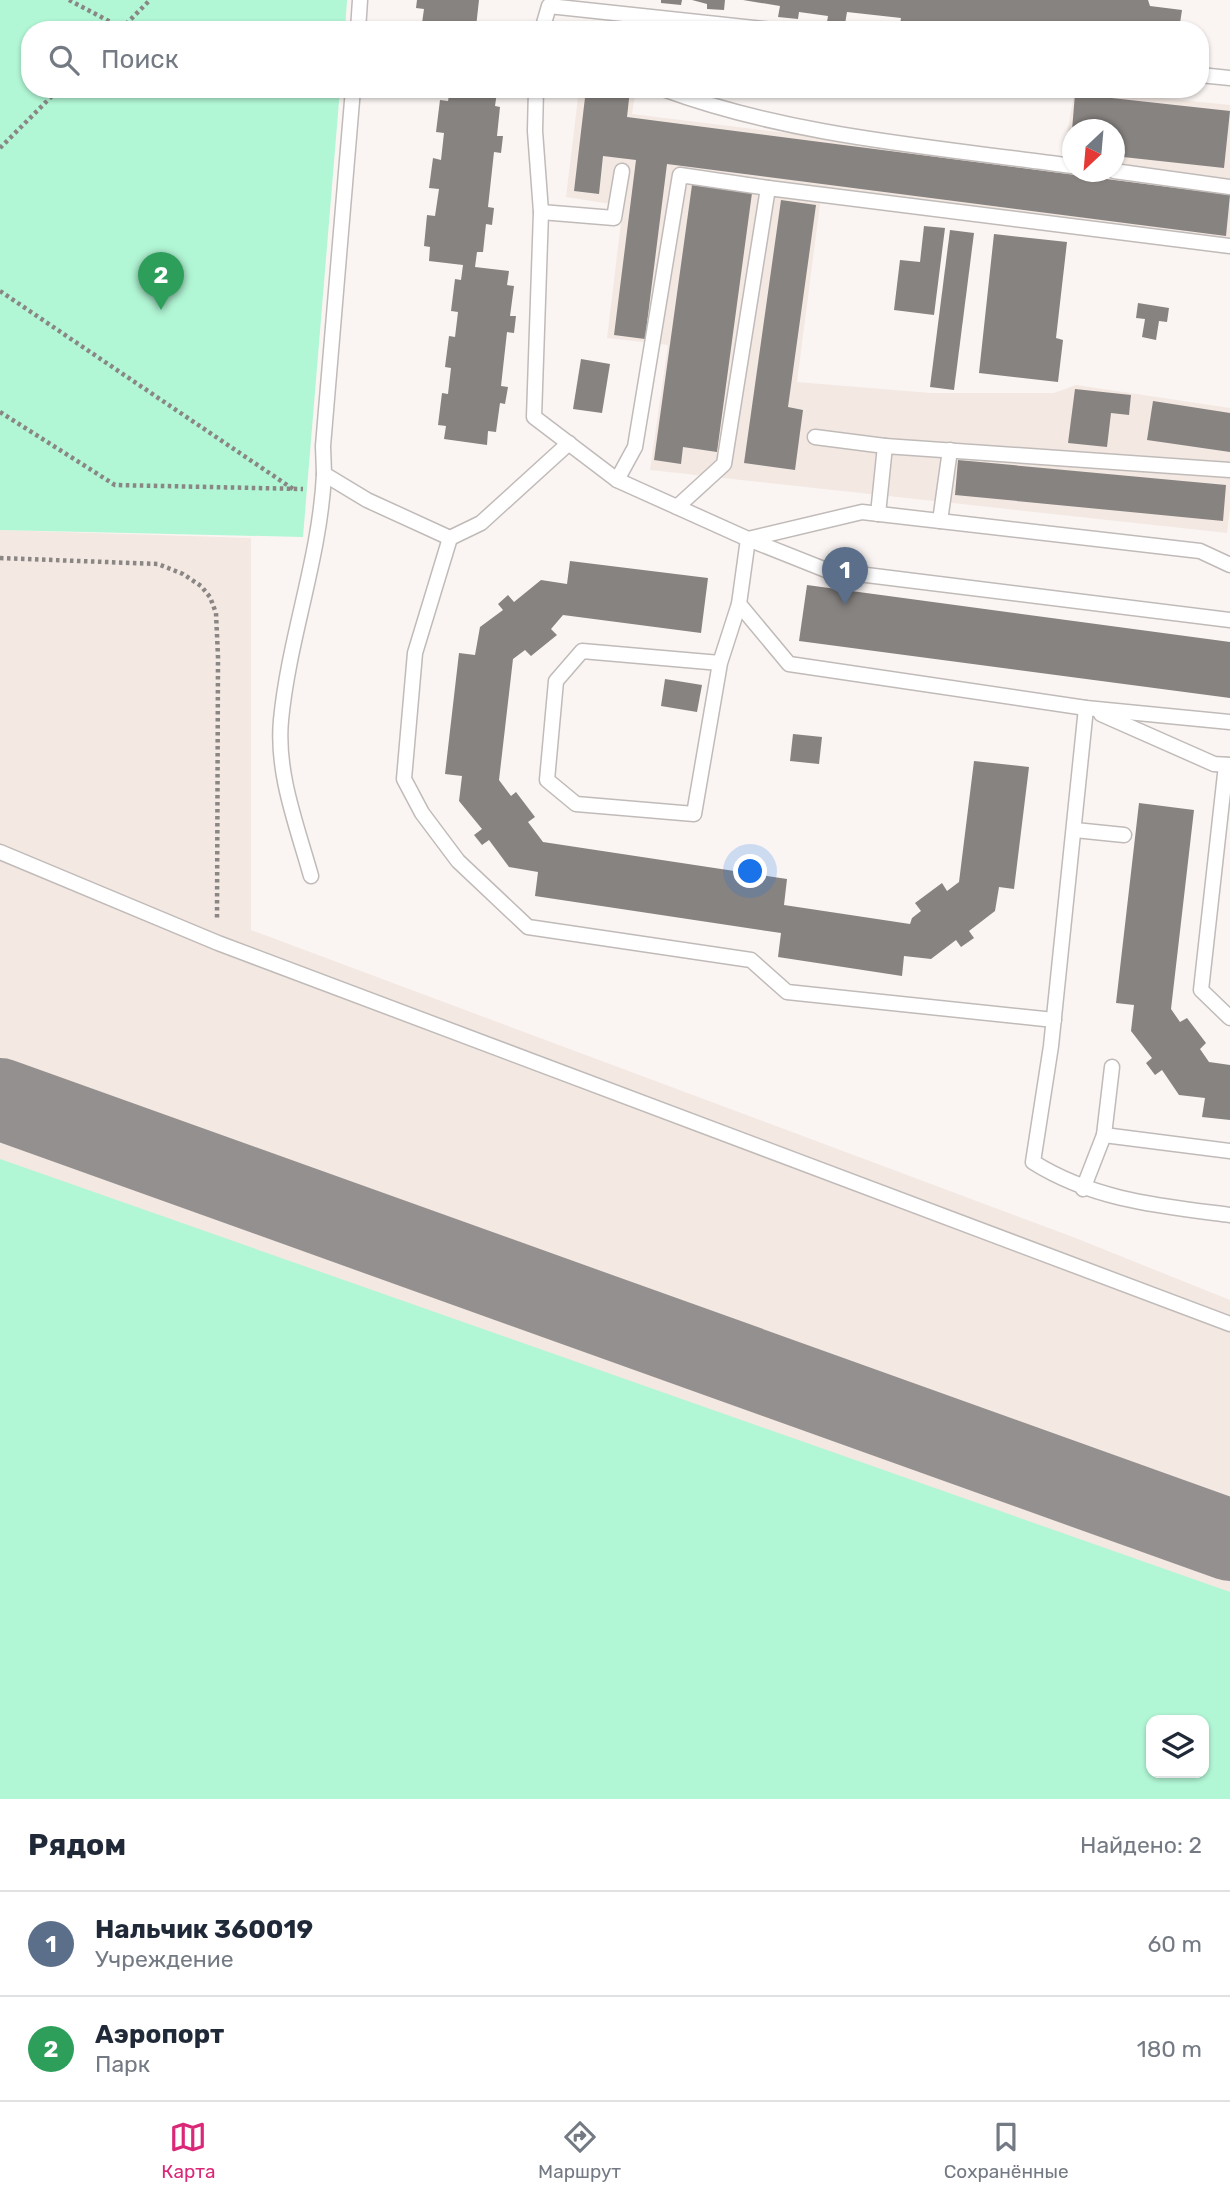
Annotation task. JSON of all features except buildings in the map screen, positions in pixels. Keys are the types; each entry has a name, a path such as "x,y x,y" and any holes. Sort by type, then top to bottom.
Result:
{"lane":[{"path":"359,21 360,0"},
{"path":"544,21 549,3 698,21"},
{"path":"1209,76 1230,78"},
{"path":"311,876 285,784 281,722 322,512 323,446 352,98"},
{"path":"537,98 535,131 541,212 534,417 617,480 748,539 827,570 1230,620"},
{"path":"687,98 851,136 1062,165"},
{"path":"541,212 614,218 622,171"},
{"path":"1125,172 1230,187"},
{"path":"617,480 635,447 680,175 1230,246"},
{"path":"677,507 724,464 768,188"},
{"path":"814,437 885,446 1230,470"},
{"path":"569,443 481,523 450,538 415,653 404,779 422,813 458,861 528,928 751,960 787,992 1054,1020"},
{"path":"878,514 885,446"},
{"path":"940,521 950,450"},
{"path":"324,474 367,500 450,538"},
{"path":"748,539 862,512 1200,551 1230,565"},
{"path":"720,663 582,651 556,681 547,780 576,804 694,814 720,663 739,604 748,539"},
{"path":"739,604 789,664 1087,708 1230,722"},
{"path":"1087,708 1214,764 1228,765 1202,990 1230,1018"},
{"path":"1087,708 1054,1020 1033,1162 1083,1189 1139,1204 1230,1215"},
{"path":"1075,830 1124,835"},
{"path":"0,852 218,943 1230,1324"},
{"path":"1083,1189 1104,1135 1112,1067"},
{"path":"1104,1135 1230,1151"}],"path":[{"path":"69,0 107,21"},
{"path":"129,21 150,0"},
{"path":"0,148 51,98"},
{"path":"0,291 293,489"},
{"path":"0,412 115,485 323,490"},
{"path":"0,558 158,564 183,574 201,586 210,597 216,613 218,657 215,891 218,943"}],"shaded area":[{"path":"578,98 635,98 632,114 1061,167 1062,161 1062,182 1125,182 1125,119 1070,119 1073,98 1162,98 1230,105 1230,240 822,189 797,382 931,393 1054,393 1076,385 1230,408 1230,509 1227,533 650,470 668,345 607,338 623,206 566,197"},
{"path":"0,530 251,538 251,930 1073,1237 1230,1300 1230,1799 0,1799"}],"green space":[{"path":"0,0 347,0 346,21 21,21 21,98 339,98 303,537 0,530"},
{"path":"0,1159 1230,1592 1230,1799 0,1799"}],"taxiway":[{"path":"0,1099 1230,1540"}],"place":[{"name":"Аэропорт","path":"161,310"},
{"name":"Нальчик 360019","path":"845,605"}]}
